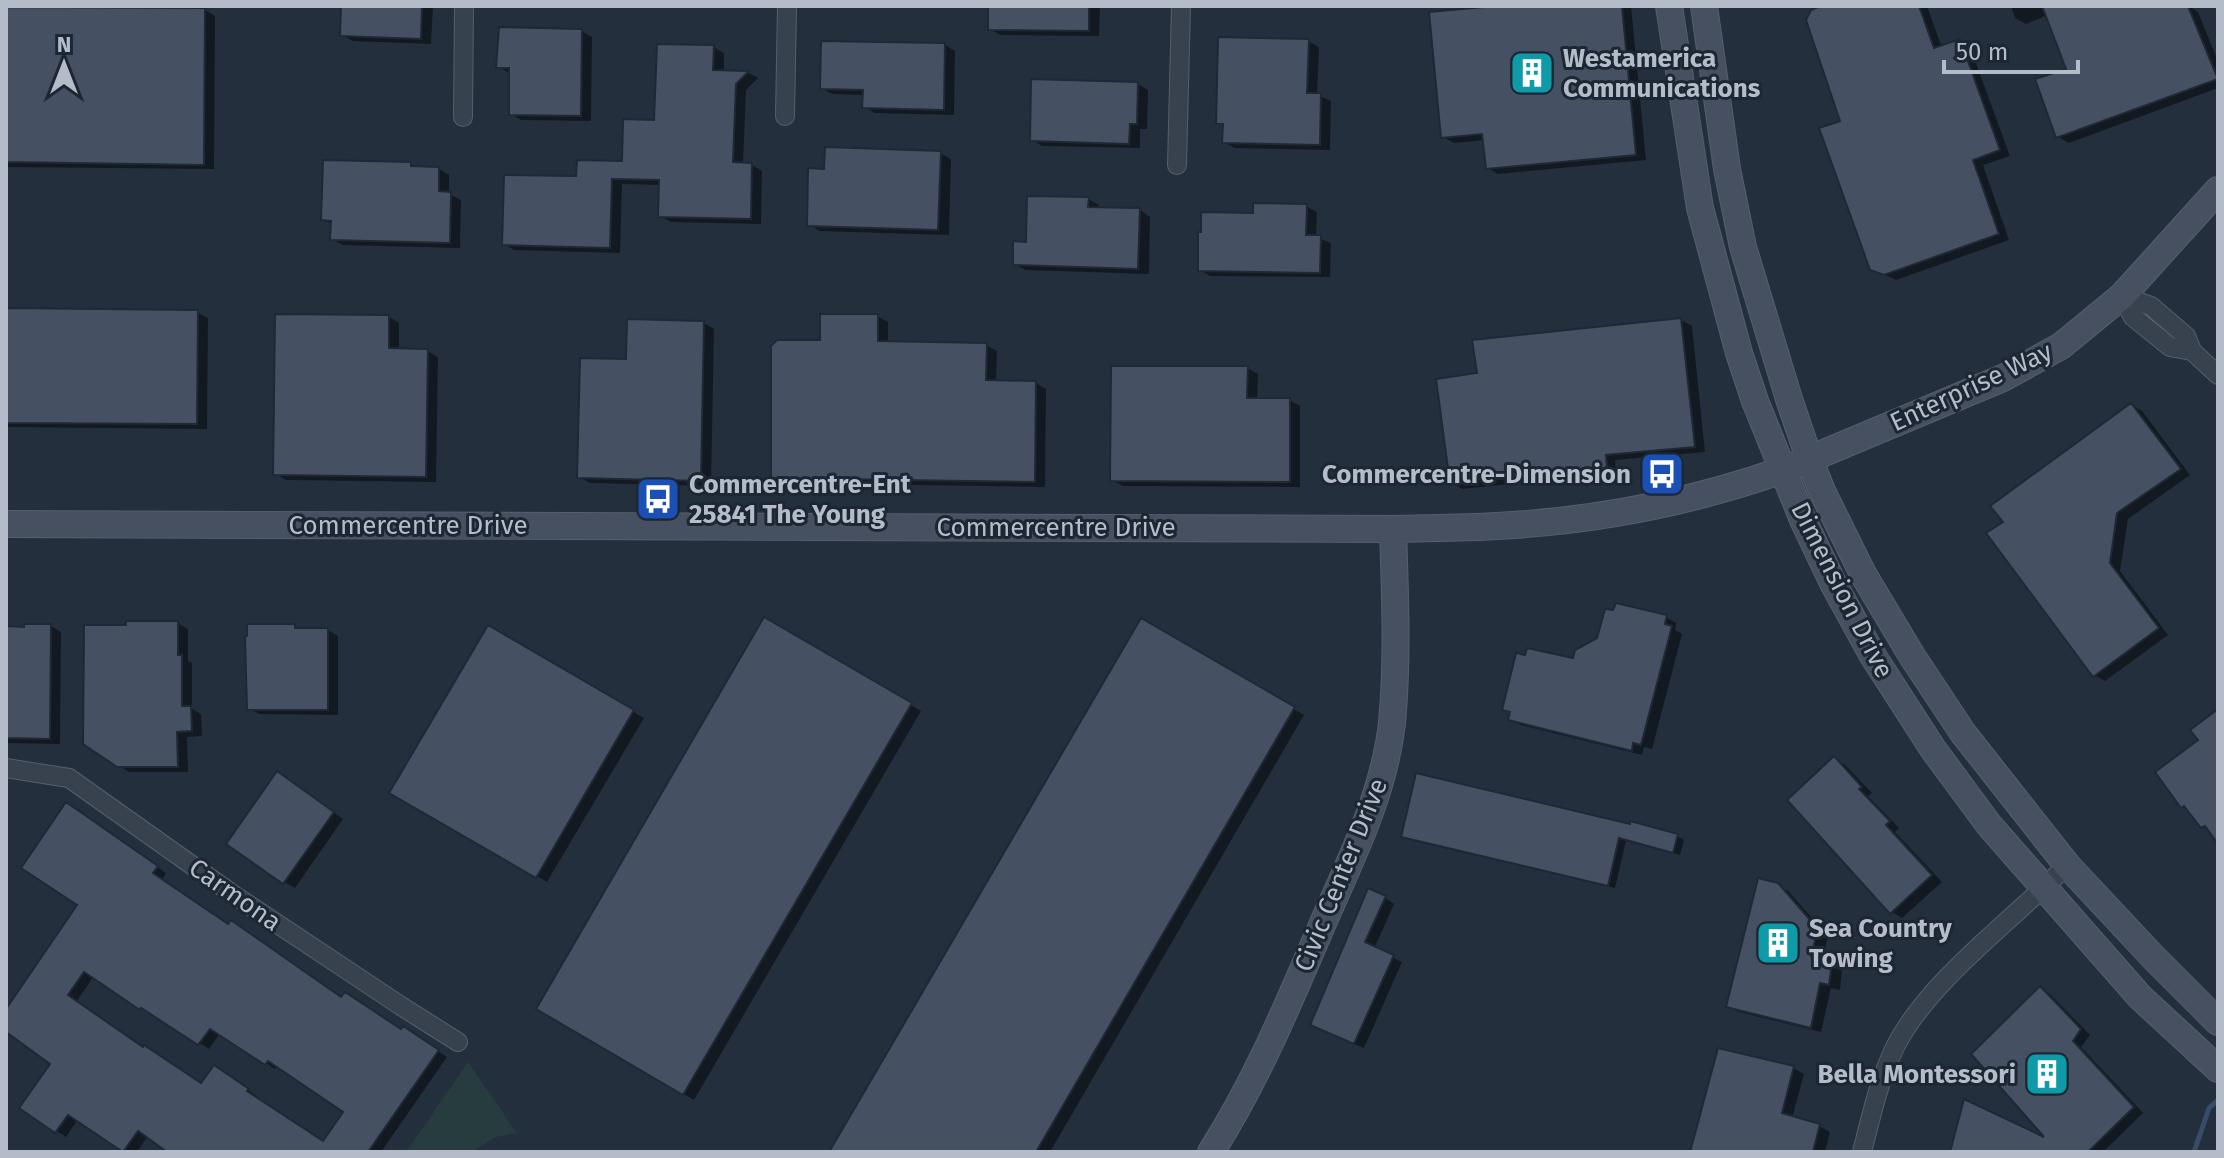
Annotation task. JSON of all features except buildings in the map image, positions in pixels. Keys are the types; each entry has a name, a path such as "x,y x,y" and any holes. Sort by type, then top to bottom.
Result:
{"street":[{"path":"463,117 464,6"},
{"path":"785,116 787,6"},
{"path":"1177,165 1181,6"},
{"name":"Dimension Drive","path":"1669,6 1700,208 1739,353 1803,520 1833,583 1873,656 1933,749 1989,825 2140,997 2210,1062"},
{"name":"Dimension Drive","path":"1704,6 1727,169 1743,247 1809,458 1863,574 1963,733 2067,865 2218,1022"},
{"name":"Enterprise Way","path":"1809,458 2003,378 2061,346 2122,296 2218,190"},
{"path":"2122,296 2133,317 2170,347 2192,351 2218,375"},
{"name":"Commercentre Drive","path":"6,524 1393,529 1498,526 1585,518 1681,500 1750,481 1809,458"},
{"name":"Civic Center Drive","path":"1211,1152 1269,1049 1369,818 1391,725 1396,625 1393,529"},
{"name":"Carmona","path":"6,768 69,778 234,895 458,1042"},
{"path":"1862,1152 1881,1079 1910,1021 1955,970 2067,865"}],"green space":[{"path":"468,1062 517,1133 496,1137 472,1152 406,1152"}],"waterway":[{"path":"2194,1152 2209,1108 2218,1100"}],"place":[{"name":"Westamerica Communications","path":"1532,73"},
{"name":"Commercentre-Dimension","path":"1662,474"},
{"name":"Commercentre-Ent 25841 The Young","path":"658,499"},
{"name":"Sea Country Towing","path":"1778,943"},
{"name":"Bella Montessori","path":"2047,1074"}]}
